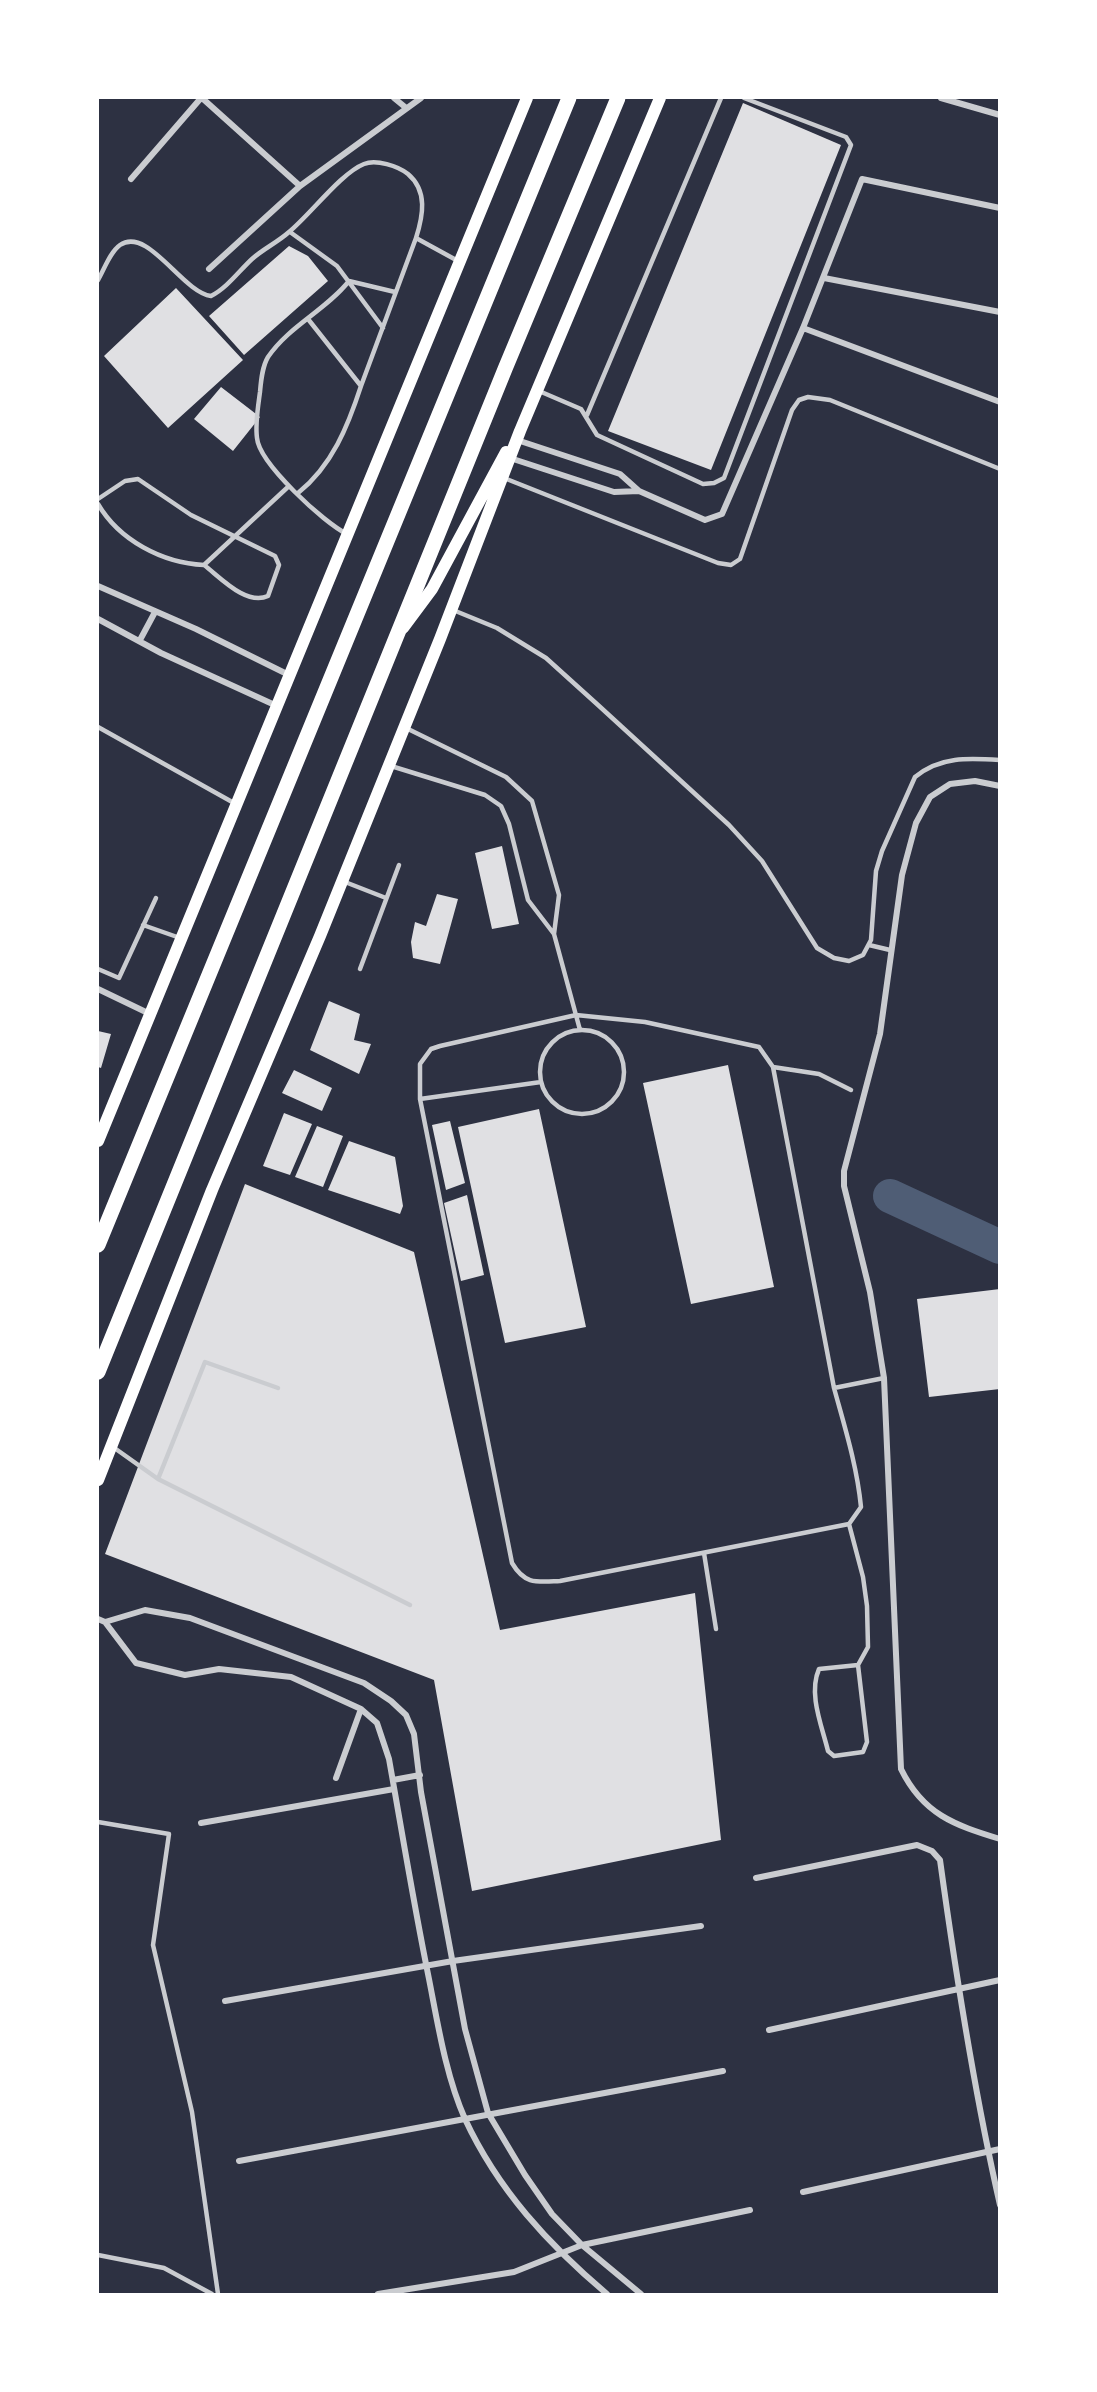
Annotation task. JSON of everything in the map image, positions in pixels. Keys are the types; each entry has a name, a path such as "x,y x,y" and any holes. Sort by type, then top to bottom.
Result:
{"main road":[{"path":"98,1140 527,98"},
{"path":"98,1245 569,98"},
{"path":"98,1372 618,98"},
{"path":"98,1480 212,1190 342,881 452,610 536,390 660,98"},
{"path":"397,635 432,589 498,466 518,435"}],"street":[{"path":"131,179 202,98 300,186"},
{"path":"394,98 405,107"},
{"path":"209,269 300,186 405,107 421,98"},
{"path":"940,98 999,115"},
{"path":"518,435 620,474 639,491 705,520 722,514 824,278 862,179 999,208"},
{"path":"824,278 999,312"},
{"path":"803,328 999,402"},
{"path":"510,458 614,492 639,491"},
{"path":"98,586 196,629 289,675"},
{"path":"140,640 155,612"},
{"path":"98,619 277,706"},
{"path":"999,786 975,781 950,784 936,790 923,807 903,875 890,950 880,1034 844,1171 844,1186 878,1332 884,1378 901,1769 912,1791 935,1812 956,1826 999,1839"},
{"path":"98,989 150,1014"},
{"path":"105,1622 145,1610 190,1618 364,1683 391,1701 406,1715 414,1734 465,2029 488,2113 525,2175 552,2214 582,2245 641,2295"},
{"path":"98,1619 105,1622 136,1663 185,1675 219,1669 291,1677 361,1708 377,1723 393,1780 440,2036 465,2118 505,2188 560,2254 608,2295"},
{"path":"336,1778 361,1708"},
{"path":"393,1780 420,1775"},
{"path":"201,1823 394,1789"},
{"path":"756,1878 917,1845 932,1851 940,1860 958,1989 999,2205"},
{"path":"225,2001 426,1966 701,1926"},
{"path":"769,2030 999,1980"},
{"path":"239,2161 723,2071"},
{"path":"803,2192 999,2149"},
{"path":"378,2295 496,2276 582,2245 750,2210"}],"lane":[{"path":"587,415 722,98"},
{"path":"536,390 576,406 587,415 597,435 692,480 703,484 714,483 724,478 851,145 846,137 744,98"},
{"path":"98,280 114,250 129,241 137,241 152,251 195,291 211,296 255,256 290,232 322,199 365,164 390,165 406,173 415,182 423,203 423,217 383,328 338,444 314,481 298,493"},
{"path":"290,232 326,257 349,281 383,328"},
{"path":"416,238 459,261"},
{"path":"349,281 395,292"},
{"path":"347,534 334,527 289,486 259,448 256,438 258,404 267,358 308,319 338,295 349,281"},
{"path":"308,319 361,386"},
{"path":"503,477 718,563 731,565 740,559 792,410 799,400 808,397 830,400 999,469"},
{"path":"98,499 125,481 138,479 191,515 275,556 279,565 268,596 261,599 249,597 204,565 170,560 146,549 122,532 98,504"},
{"path":"204,565 289,486"},
{"path":"452,610 497,628 546,658 729,825 762,861 818,948 834,958 849,961 863,955 868,945 874,921 876,871 882,851 915,777 924,769 964,758 999,760"},
{"path":"98,727 236,804"},
{"path":"404,727 507,777 532,801 559,895 554,934"},
{"path":"388,765 485,795 501,806 509,824 528,900 554,934 580,1030"},
{"path":"360,969 399,865"},
{"path":"342,881 386,898"},
{"path":"98,969 119,978 156,898"},
{"path":"143,925 181,939"},
{"path":"868,945 890,950"},
{"path":"576,1015 645,1022 741,1041 759,1047 773,1067 834,1388 856,1470 861,1507 849,1524 560,1581 539,1582 524,1579 517,1573 512,1563 420,1099 420,1064 431,1049 576,1015"},
{"path":"580,1030 603,1035 620,1052 625,1076 617,1098 598,1112 574,1114 553,1103 541,1082 540,1068 544,1053 553,1042 565,1034 580,1030"},
{"path":"773,1067 819,1074 851,1090"},
{"path":"420,1099 541,1082"},
{"path":"158,1479 205,1362 278,1388"},
{"path":"834,1388 884,1378"},
{"path":"111,1445 158,1479 410,1605"},
{"path":"849,1524 863,1577 867,1606 868,1647 858,1665 867,1742 863,1752 834,1756 828,1751 817,1710 814,1680 819,1669 858,1665"},
{"path":"704,1553 716,1629"},
{"path":"98,1822 169,1834 153,1945 192,2112 218,2295"},
{"path":"98,2256 164,2268 212,2295"}],"building":[{"path":"743,103 841,145 711,470 608,431"},
{"path":"289,246 308,256 328,281 244,355 209,316"},
{"path":"176,288 243,360 168,428 104,356"},
{"path":"221,387 260,417 233,451 194,419"},
{"path":"502,846 519,924 492,929 475,853"},
{"path":"437,894 458,899 440,964 413,958 411,942 415,922 426,926"},
{"path":"329,1001 360,1014 354,1040 371,1044 359,1074 310,1050"},
{"path":"98,1031 111,1034 101,1068 98,1067"},
{"path":"728,1065 774,1287 691,1304 643,1083"},
{"path":"294,1070 332,1088 322,1111 282,1093"},
{"path":"539,1109 586,1327 505,1343 458,1127"},
{"path":"284,1113 312,1124 290,1175 263,1166"},
{"path":"450,1121 465,1183 446,1190 432,1125"},
{"path":"317,1126 343,1136 323,1187 295,1177"},
{"path":"349,1141 395,1157 403,1206 400,1214 328,1190"},
{"path":"245,1184 414,1252 500,1630 695,1593 721,1840 472,1891 434,1680 105,1554"},
{"path":"467,1195 484,1275 461,1281 444,1203"},
{"path":"1000,1289 1000,1389 929,1397 917,1299"}],"waterway":[{"path":"890,1196 1000,1247"}]}
